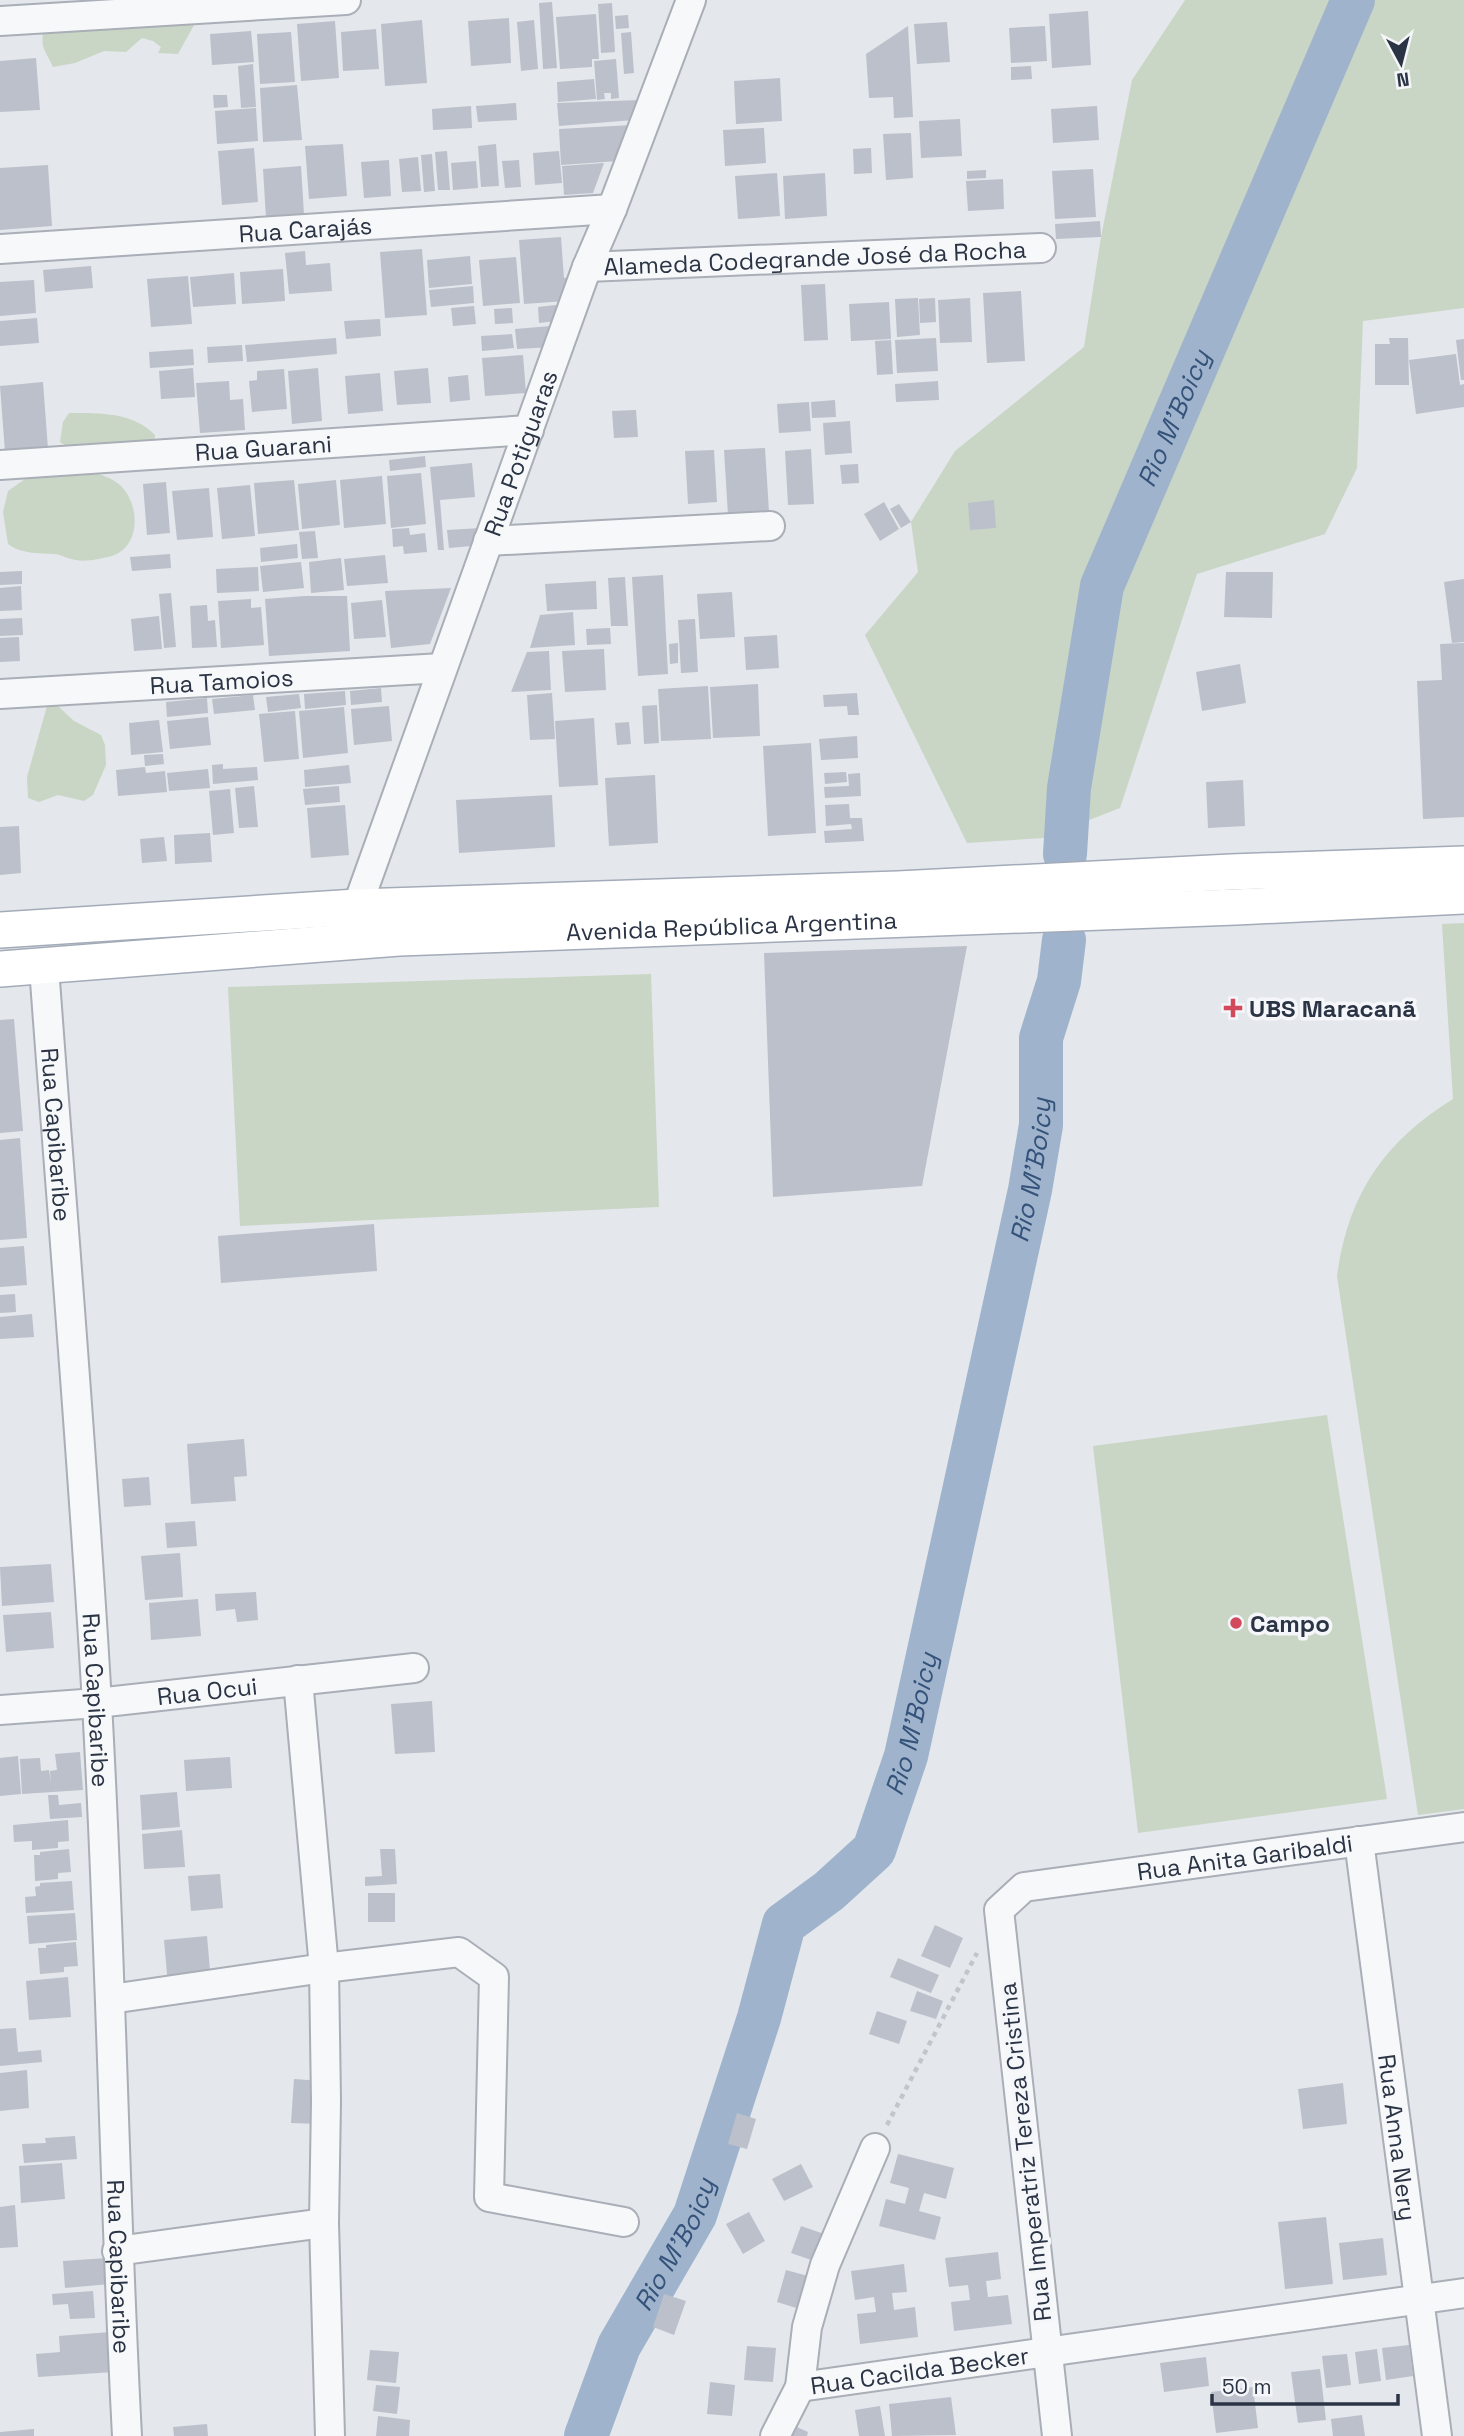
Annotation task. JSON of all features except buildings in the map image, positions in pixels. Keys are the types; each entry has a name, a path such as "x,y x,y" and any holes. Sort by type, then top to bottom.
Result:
{"main road":[{"name":"Avenida República Argentina","path":"0,930 357,907 898,889 1464,864"},
{"name":"Avenida República Argentina","path":"0,969 349,941 1236,907 1464,895"},
{"path":"44,967 48,956 58,946 115,922"}],"street":[{"path":"0,22 346,0"},
{"name":"Rua Potiguaras","path":"349,941 357,907 587,267 612,209 691,0"},
{"name":"Rua Carajás","path":"0,248 612,209"},
{"name":"Alameda Codegrande José da Rocha","path":"587,267 1041,248"},
{"name":"Rua Guarani","path":"0,465 529,430"},
{"path":"488,541 770,526"},
{"name":"Rua Tamoios","path":"0,694 442,668"},
{"name":"Rua Capibaribe","path":"44,967 97,1703 111,1999 117,2250 127,2436"},
{"name":"Rua Ocui","path":"0,1710 97,1703 414,1668"},
{"path":"298,1680 324,1968 324,2223 330,2436"},
{"name":"Rua Anita Garibaldi","path":"999,1910 1024,1887 1464,1827"},
{"name":"Rua Anna Nery","path":"1359,1840 1437,2436"},
{"name":"Rua Imperatriz Tereza Cristina","path":"999,1910 1046,2350 1058,2436"},
{"path":"111,1999 458,1951 494,1978 489,2197 624,2222"},
{"name":"Rua Cacilda Becker","path":"875,2148 825,2265 807,2327 800,2386 1464,2293"},
{"path":"117,2250 324,2223"},
{"path":"775,2436 800,2386"}],"path":[{"path":"875,2148 999,1910"}],"green space":[{"path":"1185,0 1464,0 1464,308 1363,321 1357,468 1325,534 1197,574 1120,808 1043,838 967,843 865,635 918,572 911,522 955,451 1084,347 1101,237 1132,80"},
{"path":"79,2 99,7 199,16 178,54 158,53 161,47 142,38 126,52 104,51 75,63 53,67 43,46 44,30 58,11"},
{"path":"69,413 115,415 136,422 155,435 154,447 69,448 60,442 63,422"},
{"path":"70,470 104,476 116,482 128,495 134,526 127,546 108,557 84,561 55,554 24,551 8,544 3,512 8,491 25,479"},
{"path":"47,706 58,706 74,721 101,735 105,745 106,765 93,795 84,801 58,795 39,802 28,798 27,777"},
{"path":"1464,923 1464,1809 1418,1815 1337,1276 1350,1220 1373,1173 1407,1133 1453,1099 1442,924"},
{"path":"651,974 659,1207 240,1226 228,987"},
{"name":"Campo","path":"1327,1415 1387,1799 1138,1833 1093,1446"}],"waterway":[{"name":"Rio M'Boicy","path":"1065,854 1069,788 1102,586 1353,0"},
{"name":"Rio M'Boicy","path":"586,2436 619,2346 695,2215 759,2018 784,1924 829,1891 874,1850 906,1756 1030,1190 1041,1125 1041,1038 1059,981 1064,940"}],"place":[{"name":"UBS Maracanã","path":"1233,1008"},
{"name":"Campo","path":"1236,1623"}]}
